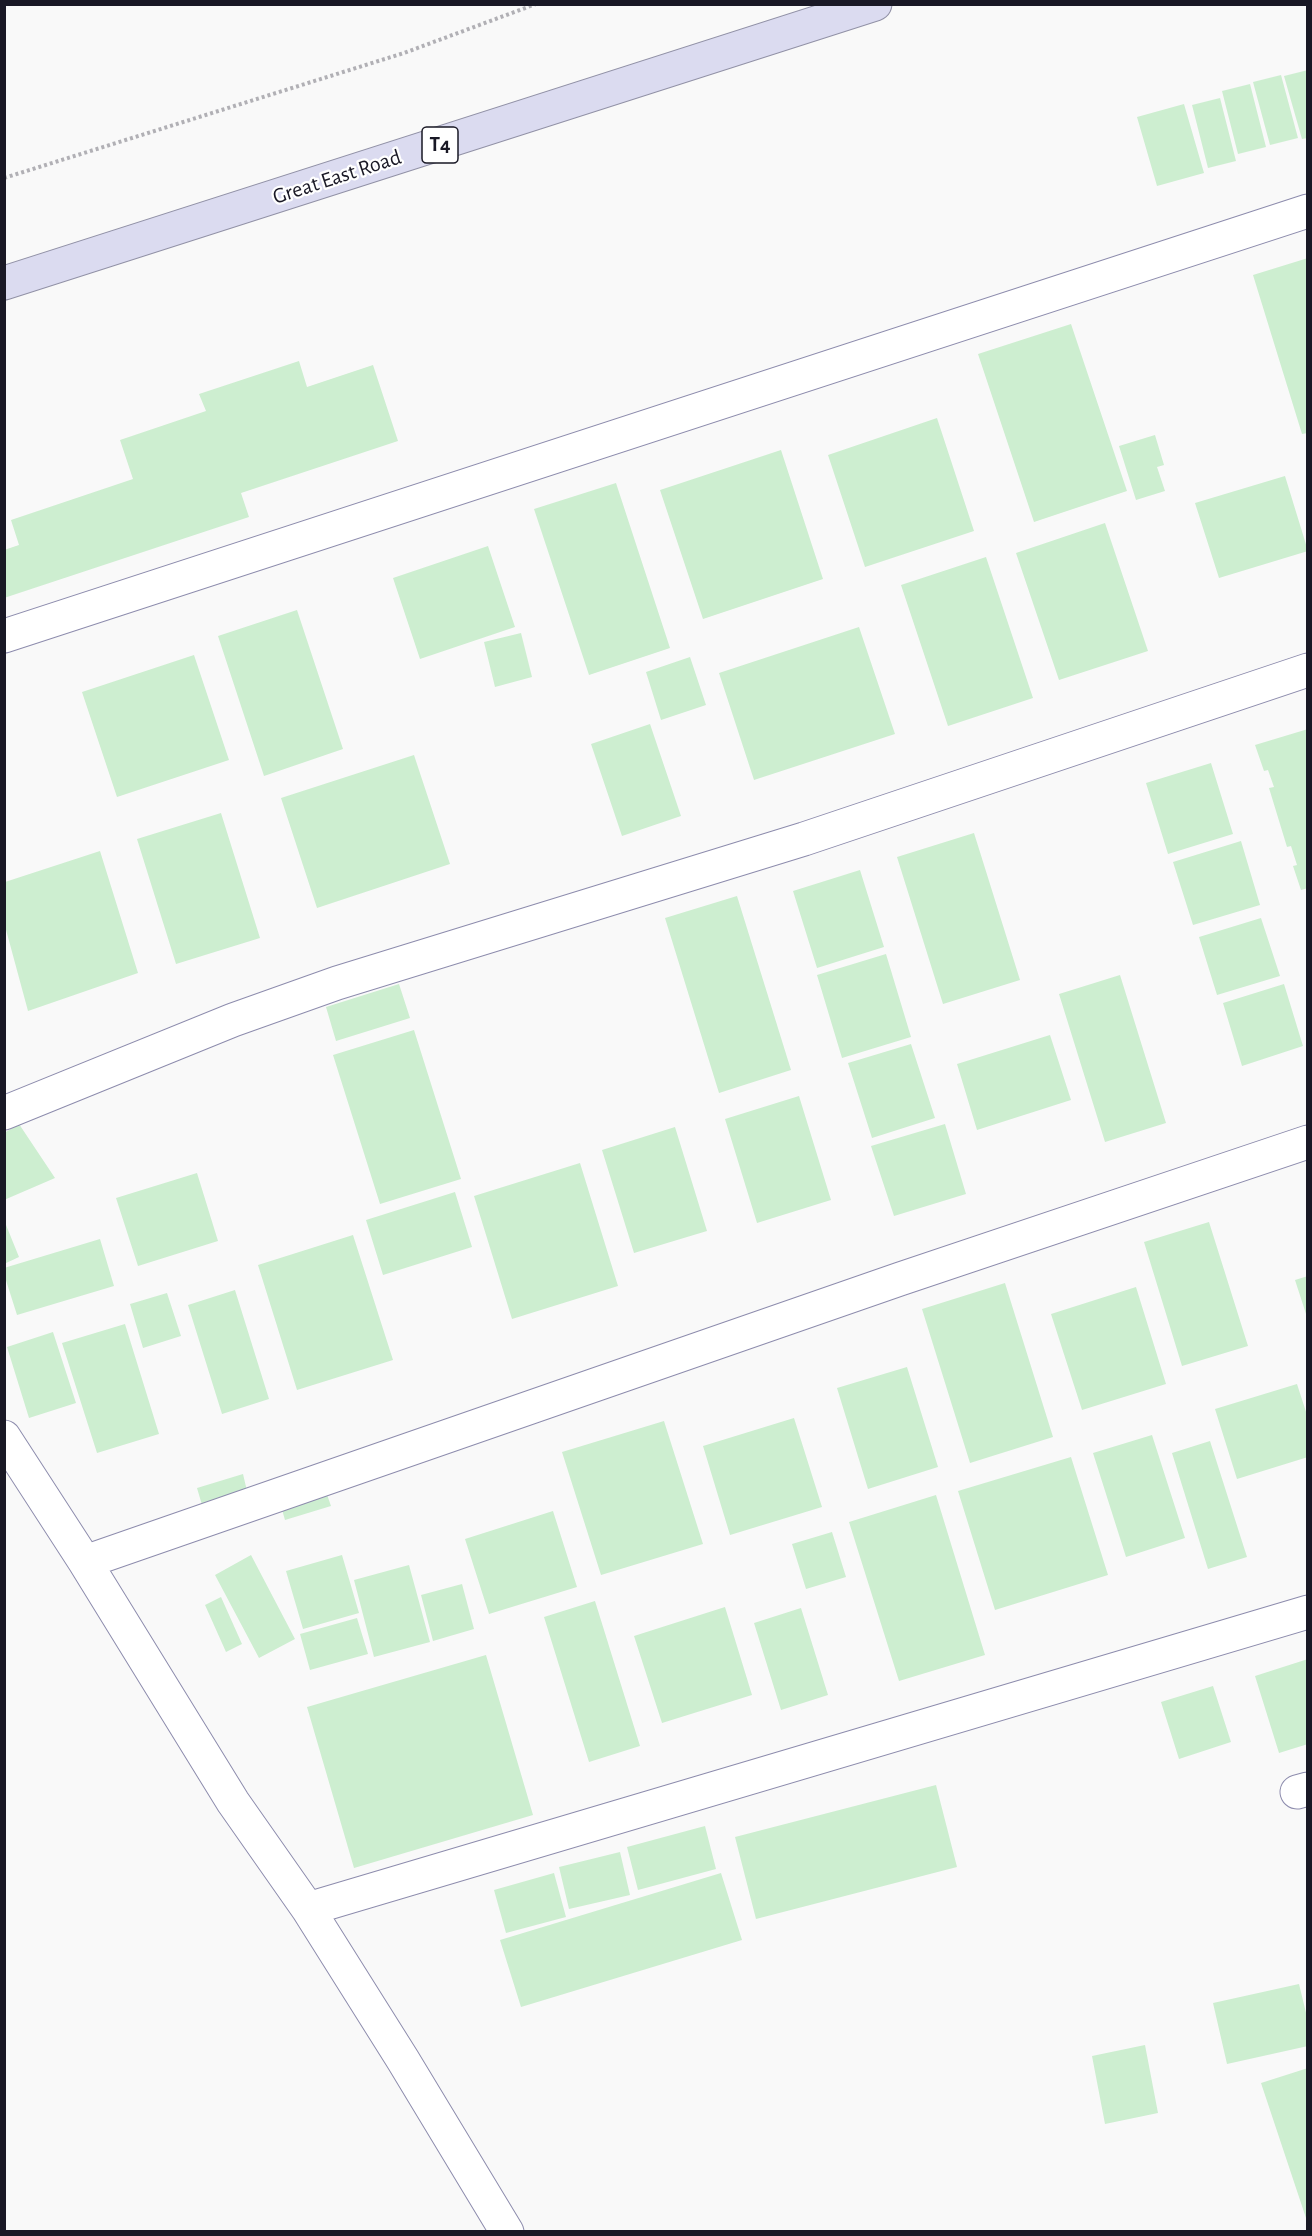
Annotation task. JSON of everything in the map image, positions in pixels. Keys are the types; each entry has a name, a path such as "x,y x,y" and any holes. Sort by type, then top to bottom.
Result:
{"highway":[{"name":"Great East Road","path":"4,283 875,4"}],"street":[{"path":"4,636 1308,211"},
{"path":"4,1113 233,1020 337,983 804,839 1308,670"},
{"path":"85,1562 900,1279 1308,1142"},
{"path":"4,1437 85,1562 233,1802 308,1909 507,2232"},
{"path":"308,1909 1308,1612"}],"path":[{"path":"4,178 404,52 536,4"}],"building":[{"path":"1308,70 1308,138 1302,139 1284,76"},
{"path":"1281,75 1298,138 1270,145 1253,82"},
{"path":"1250,84 1266,147 1238,154 1222,91"},
{"path":"1220,98 1236,161 1208,168 1192,105"},
{"path":"1184,104 1204,173 1157,186 1137,117"},
{"path":"1308,258 1308,433 1302,434 1253,275"},
{"path":"1071,324 1127,491 1034,522 978,354"},
{"path":"299,361 307,387 373,365 398,441 241,493 249,517 4,598 4,550 19,545 11,520 133,479 120,440 206,411 199,394"},
{"path":"937,418 974,531 865,567 828,455"},
{"path":"1155,435 1164,465 1157,467 1165,491 1136,500 1119,446"},
{"path":"781,450 823,579 703,619 660,490"},
{"path":"1285,476 1308,551 1219,578 1195,503"},
{"path":"616,483 670,648 589,675 534,509"},
{"path":"1105,523 1148,651 1059,680 1016,553"},
{"path":"488,546 515,627 420,659 393,578"},
{"path":"986,557 1033,698 948,726 901,585"},
{"path":"297,610 343,749 264,776 218,636"},
{"path":"859,627 895,734 754,780 719,673"},
{"path":"521,633 532,677 495,687 484,642"},
{"path":"194,655 229,760 117,797 82,692"},
{"path":"690,657 706,705 661,720 646,672"},
{"path":"650,724 681,816 622,836 591,744"},
{"path":"1308,729 1308,888 1301,890 1293,866 1297,865 1291,846 1287,847 1269,788 1274,787 1268,770 1264,771 1255,745"},
{"path":"414,755 450,864 317,908 281,798"},
{"path":"1211,763 1233,834 1168,854 1146,783"},
{"path":"221,813 260,938 176,964 137,839"},
{"path":"974,833 1020,980 943,1004 897,857"},
{"path":"1241,841 1260,905 1193,925 1173,862"},
{"path":"100,851 138,973 28,1011 5,926 5,882"},
{"path":"860,870 884,947 817,968 793,891"},
{"path":"737,896 791,1070 719,1093 665,918"},
{"path":"1261,918 1280,976 1217,995 1199,937"},
{"path":"886,954 911,1037 842,1058 817,975"},
{"path":"1120,975 1166,1123 1105,1142 1059,994"},
{"path":"399,984 410,1018 336,1041 326,1007"},
{"path":"1284,984 1303,1046 1242,1066 1223,1003"},
{"path":"414,1030 461,1179 380,1204 333,1055"},
{"path":"1050,1035 1071,1100 977,1130 957,1064"},
{"path":"911,1044 935,1118 872,1138 848,1063"},
{"path":"799,1096 831,1200 757,1223 725,1119"},
{"path":"19,1124 55,1178 4,1200 4,1133"},
{"path":"945,1124 966,1194 894,1216 871,1146"},
{"path":"675,1127 707,1231 634,1253 602,1150"},
{"path":"580,1163 618,1286 512,1319 474,1196"},
{"path":"197,1173 218,1241 138,1266 116,1198"},
{"path":"455,1192 472,1247 383,1275 366,1220"},
{"path":"4,1220 19,1257 4,1264"},
{"path":"1209,1222 1248,1346 1182,1366 1144,1242"},
{"path":"353,1235 393,1360 297,1390 258,1265"},
{"path":"100,1239 114,1286 17,1315 4,1268"},
{"path":"1308,1276 1308,1317 1307,1317 1295,1280"},
{"path":"1005,1283 1053,1437 970,1463 922,1309"},
{"path":"1136,1287 1166,1384 1082,1410 1051,1314"},
{"path":"235,1290 269,1399 222,1414 188,1305"},
{"path":"167,1293 181,1336 143,1348 130,1304"},
{"path":"125,1324 159,1434 97,1453 62,1343"},
{"path":"53,1332 76,1403 29,1418 7,1347"},
{"path":"907,1367 938,1467 868,1489 837,1388"},
{"path":"1297,1384 1308,1418 1308,1457 1237,1479 1215,1409"},
{"path":"794,1418 822,1507 730,1535 703,1446"},
{"path":"664,1421 703,1544 601,1575 562,1452"},
{"path":"1152,1435 1185,1538 1126,1557 1093,1453"},
{"path":"1210,1441 1247,1557 1208,1569 1172,1453"},
{"path":"1071,1457 1108,1575 995,1610 958,1491"},
{"path":"243,1474 247,1491 202,1505 197,1488"},
{"path":"324,1486 331,1506 285,1520 279,1499"},
{"path":"936,1495 985,1655 899,1681 849,1522"},
{"path":"553,1511 577,1587 489,1614 465,1539"},
{"path":"832,1532 846,1577 806,1589 792,1544"},
{"path":"251,1555 295,1639 259,1658 215,1575"},
{"path":"342,1555 359,1613 303,1629 286,1571"},
{"path":"409,1565 430,1642 374,1657 354,1580"},
{"path":"462,1584 474,1629 433,1641 421,1595"},
{"path":"221,1597 242,1644 226,1652 205,1605"},
{"path":"595,1601 640,1746 589,1762 544,1617"},
{"path":"725,1607 752,1695 662,1723 634,1636"},
{"path":"801,1608 828,1695 781,1710 754,1623"},
{"path":"357,1618 368,1654 310,1670 300,1634"},
{"path":"486,1655 533,1815 354,1868 307,1707"},
{"path":"1308,1659 1308,1744 1279,1753 1255,1676"},
{"path":"1213,1686 1231,1742 1179,1759 1161,1702"},
{"path":"936,1785 957,1867 756,1919 735,1837"},
{"path":"705,1826 716,1869 638,1890 627,1847"},
{"path":"620,1852 630,1895 569,1909 559,1867"},
{"path":"554,1873 566,1917 506,1933 494,1890"},
{"path":"721,1873 742,1940 521,2007 500,1940"},
{"path":"1299,1984 1308,2021 1308,2046 1227,2064 1213,2003"},
{"path":"1145,2045 1158,2113 1105,2124 1092,2056"},
{"path":"1308,2068 1308,2221 1307,2221 1261,2083"}]}
